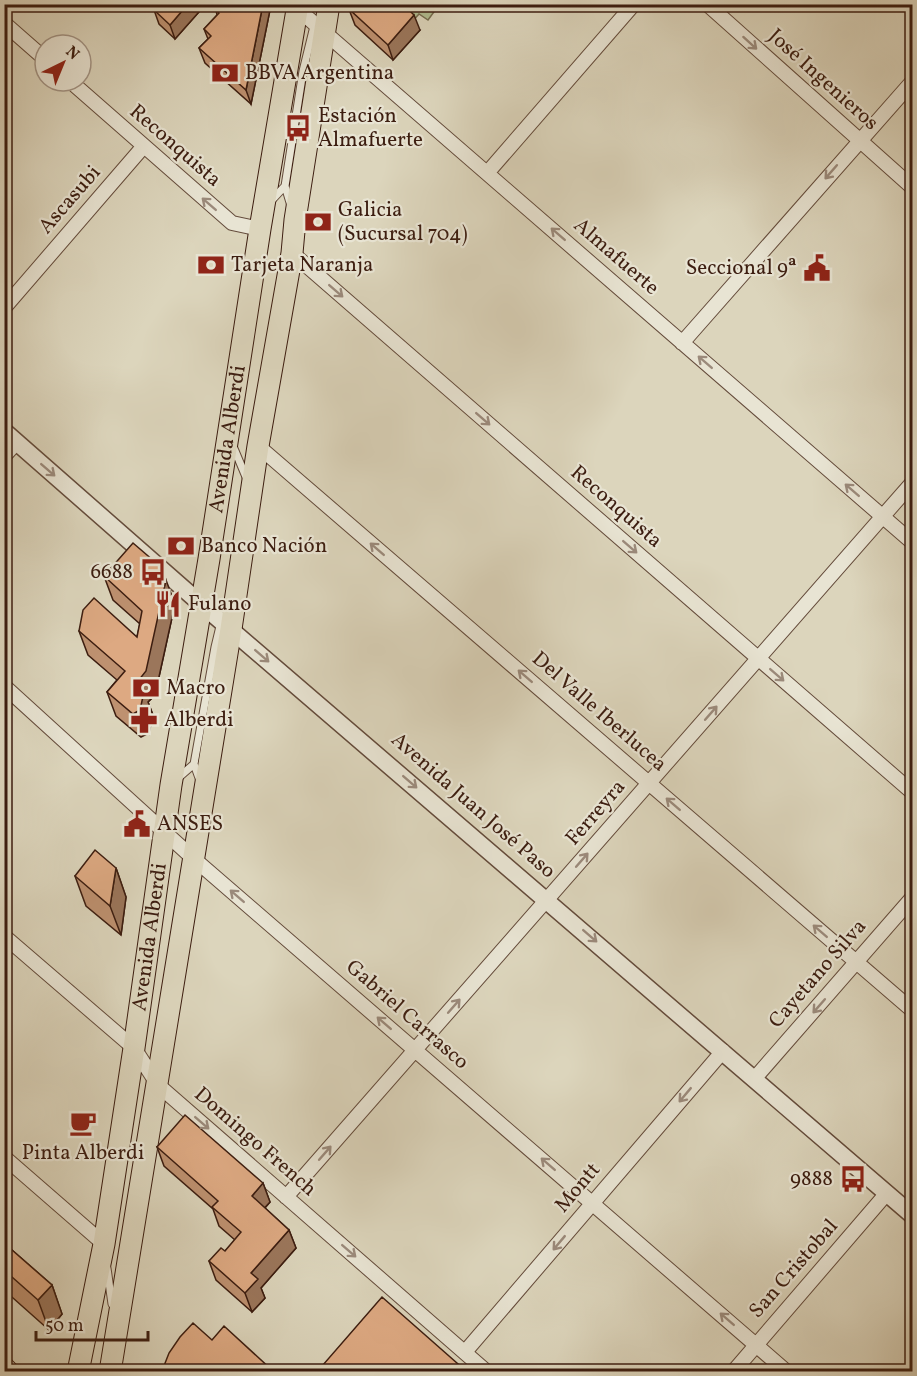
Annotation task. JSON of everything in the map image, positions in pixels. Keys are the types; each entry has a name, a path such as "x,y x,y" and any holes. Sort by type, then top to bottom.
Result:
{"main road":[{"name":"Avenida Alberdi","path":"78,1371 104,1244 171,784 261,219 310,13"},
{"name":"Avenida Alberdi","path":"110,1371 194,858 225,620 292,253 310,13"},
{"path":"4,1367 9,1371"}],"street":[{"path":"488,172 634,4"},
{"name":"José Ingenieros","path":"706,4 912,187"},
{"name":"Almafuerte","path":"310,13 682,343 912,542"},
{"path":"7,29 33,50"},
{"path":"682,343 912,82"},
{"name":"Reconquista","path":"83,93 232,223 261,219"},
{"name":"Ascasubi","path":"4,308 143,147"},
{"name":"Reconquista","path":"292,253 912,792"},
{"path":"4,456 10,436"},
{"name":"Avenida Juan José Paso","path":"10,436 201,604 225,620 912,1215"},
{"name":"Del Valle Iberlucea","path":"258,446 912,1010"},
{"name":"Ferreyra","path":"286,1197 912,483"},
{"name":"Gabriel Carrasco","path":"4,686 194,858 787,1371"},
{"name":"Cayetano Silva","path":"755,1078 912,898"},
{"name":"Domingo French","path":"4,936 134,1048 158,1085 487,1371"},
{"name":"Montt","path":"465,1352 723,1050"},
{"path":"4,1157 104,1244"},
{"name":"San Cristobal","path":"733,1371 887,1193"}],"lane":[{"path":"295,220 285,186 310,13"},
{"path":"261,219 285,186"},
{"path":"228,435 246,477"},
{"path":"237,527 246,477 258,446"},
{"path":"229,589 230,579"},
{"path":"203,792 194,764 214,647 225,620"},
{"path":"171,784 194,764"},
{"path":"104,1244 112,1304"},
{"path":"102,1371 112,1304 128,1263"}],"green space":[{"path":"382,5 439,5 428,20 419,14 411,23"}],"building":[{"path":"159,4 188,4 170,25 154,10"},
{"path":"221,4 263,4 246,90 199,48 211,36 204,29 219,13 216,10"},
{"path":"347,4 403,4 414,15 388,45 349,9"},
{"path":"133,543 162,568 166,580 146,671 138,681 144,692 140,710 133,714 107,692 125,671 79,631 83,610 94,598 137,637 142,611 104,576"},
{"path":"95,850 116,868 110,906 75,876"},
{"path":"185,1115 263,1183 252,1196 289,1230 251,1273 258,1279 245,1293 209,1261 221,1248 225,1251 241,1232 212,1207 218,1201 157,1147"},
{"path":"4,1243 52,1285 38,1300 4,1270"},
{"path":"382,1297 466,1371 329,1371 322,1366"},
{"path":"193,1323 212,1340 224,1326 273,1371 162,1371 169,1353"}],"place":[{"name":"BBVA Argentina","path":"225,73"},
{"name":"Estación Almafuerte","path":"298,128"},
{"name":"Galicia (Sucursal 704)","path":"318,222"},
{"name":"Tarjeta Naranja","path":"211,265"},
{"name":"Seccional 9ª","path":"817,268"},
{"name":"Banco Nación","path":"181,546"},
{"name":"6688","path":"153,572"},
{"name":"Fulano","path":"168,604"},
{"name":"Macro","path":"146,688"},
{"name":"Alberdi","path":"144,720"},
{"name":"ANSES","path":"137,824"},
{"name":"Pinta Alberdi","path":"83,1123"},
{"name":"9888","path":"853,1179"}]}
